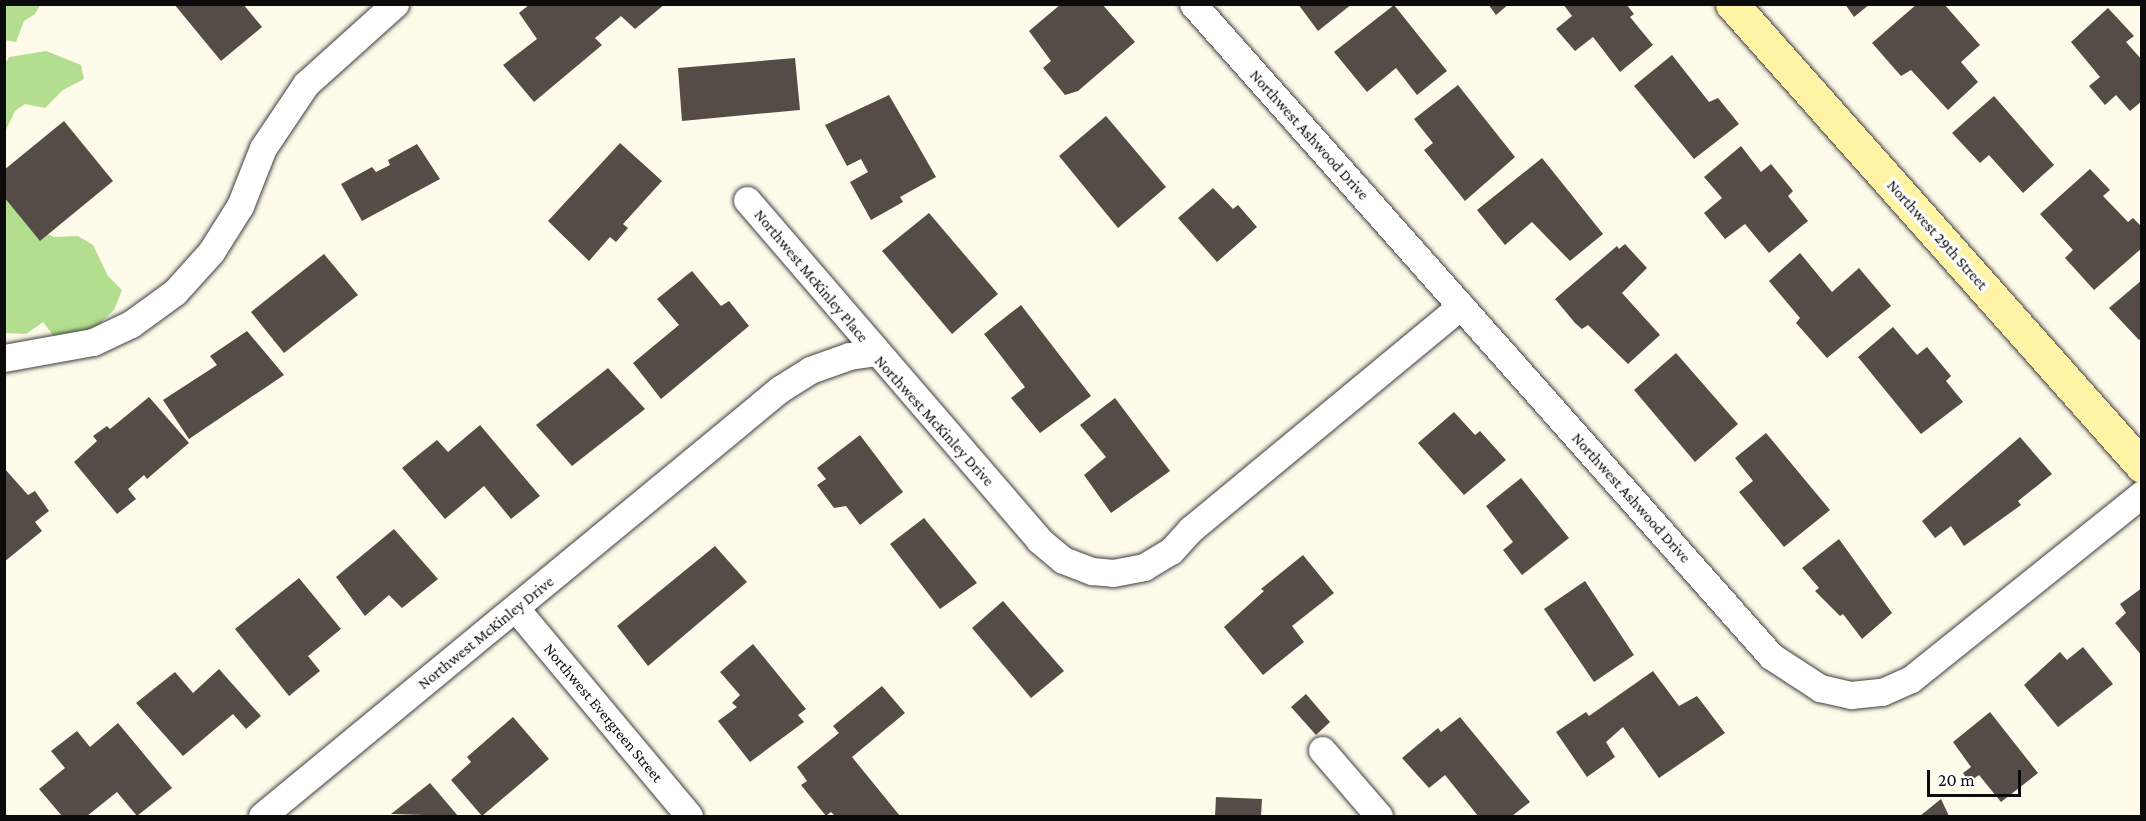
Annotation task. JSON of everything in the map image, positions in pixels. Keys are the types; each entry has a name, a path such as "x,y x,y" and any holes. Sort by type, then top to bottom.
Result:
{"street":[{"path":"4,358 93,342 131,324 175,292 212,252 240,206 263,148 289,107 333,57 395,4"},
{"name":"Northwest Ashwood Drive","path":"1193,4 1771,656 1821,688 1851,695 1882,692 1911,679 2142,494"},
{"name":"Northwest 29th Street","path":"1732,4 2142,466"},
{"name":"Northwest McKinley Place","path":"747,200 876,352"},
{"name":"Northwest McKinley Drive","path":"262,816 517,610 780,389 810,370 849,356 876,352 1039,540 1063,560 1092,571 1113,573 1144,567 1171,551 1191,529 1461,306"},
{"name":"Northwest Evergreen Street","path":"517,610 689,816"},
{"path":"1322,750 1379,816"}],"green space":[{"path":"4,5 40,5 35,14 24,21 16,42 5,40"},
{"path":"46,51 81,65 84,79 63,90 45,108 25,104 15,111 5,132 5,64 9,57"},
{"path":"4,186 40,231 54,237 78,236 93,245 108,276 122,290 114,310 102,321 101,333 56,339 43,322 26,334 5,333"}],"building":[{"path":"174,4 243,4 262,27 221,61"},
{"path":"530,4 665,4 635,29 621,16 595,38 602,45 534,102 503,65 537,39 519,13"},
{"path":"1061,4 1102,4 1135,42 1078,91 1065,95 1043,68 1051,61 1029,31"},
{"path":"1298,4 1352,4 1318,31"},
{"path":"1488,4 1509,4 1496,15"},
{"path":"1563,4 1626,4 1634,14 1630,17 1653,45 1620,72 1593,37 1575,51 1556,29 1572,16"},
{"path":"1845,4 1870,4 1854,17"},
{"path":"1917,4 1944,4 1980,45 1961,62 1978,82 1948,110 1911,70 1901,76 1872,43"},
{"path":"1394,5 1447,71 1417,95 1396,68 1367,92 1334,52"},
{"path":"2108,8 2134,36 2126,42 2142,60 2142,101 2130,111 2116,95 2105,105 2089,86 2100,77 2071,42"},
{"path":"1672,55 1709,102 1718,98 1739,124 1694,159 1634,86"},
{"path":"795,58 800,110 682,121 678,68"},
{"path":"1458,85 1515,157 1465,201 1424,150 1433,143 1414,119"},
{"path":"889,95 936,177 900,197 903,202 871,220 850,182 868,172 861,159 847,166 825,125"},
{"path":"1994,96 2054,165 2023,193 1989,155 1980,163 1952,133"},
{"path":"1106,116 1166,187 1118,228 1059,156"},
{"path":"64,121 113,181 40,241 4,197 4,170"},
{"path":"620,143 662,181 623,224 628,228 616,242 610,237 589,261 548,221"},
{"path":"417,144 440,179 362,221 341,184 372,167 376,172 390,165 388,160"},
{"path":"1741,146 1761,172 1771,164 1793,191 1788,196 1808,221 1769,253 1745,224 1725,239 1704,213 1722,198 1704,177"},
{"path":"1542,158 1603,234 1570,261 1532,222 1505,245 1477,210"},
{"path":"2090,169 2110,190 2103,196 2128,222 2133,218 2142,227 2142,248 2094,290 2065,258 2073,250 2040,214"},
{"path":"1213,188 1233,209 1238,205 1257,227 1217,262 1178,218"},
{"path":"929,213 998,294 952,334 882,251"},
{"path":"1625,244 1647,268 1622,293 1660,335 1628,364 1588,325 1582,329 1575,323 1555,299 1617,246 1619,249"},
{"path":"1800,253 1832,292 1859,268 1891,306 1827,358 1796,323 1800,318 1769,281"},
{"path":"324,254 358,295 284,353 251,312"},
{"path":"692,271 721,306 729,301 749,326 661,399 633,363 679,325 657,299"},
{"path":"2142,280 2142,338 2139,340 2109,308"},
{"path":"1021,305 1091,396 1040,433 1011,398 1025,387 984,334"},
{"path":"1893,327 1917,355 1927,347 1951,376 1946,381 1963,402 1921,434 1858,357"},
{"path":"247,331 284,375 189,439 163,400 217,365 210,356"},
{"path":"1676,353 1738,424 1695,462 1634,390"},
{"path":"608,368 645,409 572,466 536,425"},
{"path":"149,397 189,443 147,479 144,475 128,489 136,499 117,514 74,462 97,441 93,436 107,426 110,429"},
{"path":"1115,398 1170,471 1111,513 1084,475 1106,457 1080,425"},
{"path":"1454,412 1475,435 1480,431 1506,460 1464,495 1418,443"},
{"path":"480,425 540,496 511,519 484,486 445,519 402,468 437,440 448,452"},
{"path":"1766,433 1830,510 1784,547 1739,492 1753,481 1735,458"},
{"path":"860,435 903,492 860,525 846,506 834,508 817,485 826,479 817,468"},
{"path":"2020,437 2052,474 2018,501 2021,505 1964,546 1951,526 1935,538 1922,521"},
{"path":"4,468 28,495 35,491 49,511 35,522 42,531 4,562"},
{"path":"1521,478 1569,538 1522,575 1503,550 1513,542 1486,506"},
{"path":"924,518 977,583 940,609 890,544"},
{"path":"394,529 438,579 402,608 389,595 365,616 336,577"},
{"path":"1839,539 1892,613 1862,639 1843,614 1840,616 1815,591 1819,588 1802,568"},
{"path":"715,546 747,582 648,666 617,626"},
{"path":"1303,555 1334,593 1292,626 1304,642 1263,675 1224,627 1264,591 1261,589"},
{"path":"299,578 341,629 308,656 320,671 289,696 235,629"},
{"path":"1585,581 1634,655 1594,682 1544,609"},
{"path":"2142,588 2142,656 2115,623 2126,613 2120,604"},
{"path":"1003,601 1064,671 1031,698 972,628"},
{"path":"753,644 806,709 798,715 804,722 750,762 718,721 737,707 732,703 740,695 720,672"},
{"path":"2083,647 2113,684 2058,727 2024,685 2060,652 2067,660"},
{"path":"219,669 261,716 246,729 233,714 183,756 136,703 175,672 193,693"},
{"path":"1653,671 1679,706 1697,696 1725,733 1659,778 1623,727 1606,742 1615,757 1587,777 1556,732 1586,712 1589,716"},
{"path":"882,686 905,713 852,757 900,816 835,816 831,812 826,816 801,785 807,781 797,767 839,733 833,726"},
{"path":"1306,694 1330,722 1316,735 1291,707"},
{"path":"1990,712 2038,773 2001,802 1979,775 1969,782 1963,773 1971,767 1953,742"},
{"path":"513,717 549,759 482,816 451,780 471,762 467,757"},
{"path":"1460,717 1530,802 1512,816 1478,816 1445,775 1429,788 1402,758 1438,728 1441,732"},
{"path":"118,723 172,788 137,816 117,792 87,816 62,816 39,789 65,768 51,751 77,731 90,747"},
{"path":"430,783 458,816 391,814"},
{"path":"1216,797 1262,799 1261,816 1215,816"},
{"path":"1941,799 1949,816 1920,816"}]}
